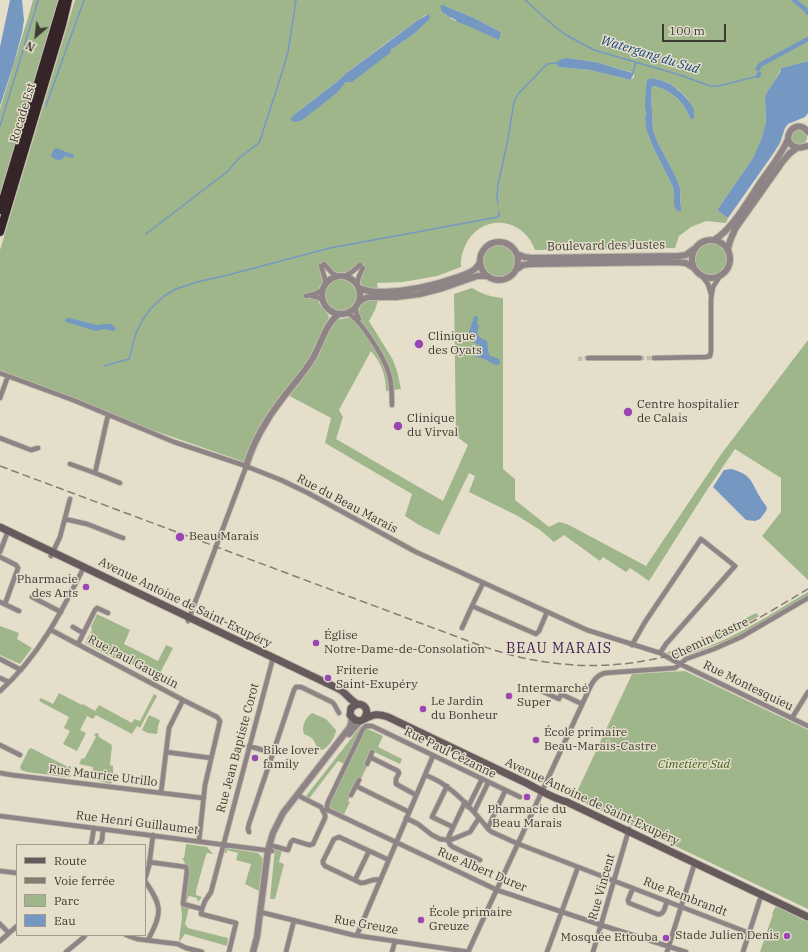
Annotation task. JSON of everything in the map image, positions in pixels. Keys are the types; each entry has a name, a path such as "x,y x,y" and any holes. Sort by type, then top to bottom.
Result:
{"highway":[{"name":"Rocade Est","path":"0,210 63,0"},
{"name":"Rocade Est","path":"0,232 62,25 68,0"},
{"path":"62,25 71,0"}],"main road":[{"name":"Avenue Antoine de Saint-Exupéry","path":"0,527 5,532 188,620 344,692 354,707"},
{"path":"362,705 366,709 367,714 363,719 355,720 350,713 354,707 362,705"},
{"name":"Avenue Antoine de Saint-Exupéry","path":"366,709 384,711 543,790 559,800 567,802 629,830 808,914"},
{"name":"Avenue Antoine de Saint-Exupéry","path":"363,719 378,714 388,717 543,790"},
{"name":"Avenue Antoine de Saint-Exupéry","path":"761,893 808,917"}],"street":[{"path":"714,240 732,224 781,153 792,129 805,125 808,132"},
{"path":"788,139 791,145 797,148"},
{"path":"728,249 731,238 737,226 781,163 797,148 807,145"},
{"path":"714,240 723,244 728,249 730,256 729,265 726,272 720,276 712,278 702,276 697,273 691,258 694,249 702,242 714,240"},
{"path":"323,300 316,297 306,296 315,294 324,287 331,278 337,276 344,276 352,279 365,291 377,292 420,289 442,282 476,269 485,248 489,245 500,242 508,244 513,248 517,254 518,261 517,269 505,280 496,280 488,276 482,269 480,262"},
{"name":"Boulevard des Justes","path":"517,254 531,258 679,256 686,255 694,249"},
{"name":"Boulevard des Justes","path":"517,269 522,265 530,264 676,262 686,263 694,268"},
{"path":"326,331 330,318 322,295 325,279 322,265 337,276"},
{"path":"344,276 361,266 358,279 360,295 356,314 363,328"},
{"path":"327,307 333,312 339,314 347,313 352,311 363,299 369,297 396,297 420,294 478,276 488,276"},
{"path":"654,358 710,356 711,299 709,286 702,276"},
{"path":"711,299 714,285 720,276"},
{"path":"347,313 354,317 363,328 381,355 388,369 392,405"},
{"path":"188,620 253,449 264,426 313,358 332,320 339,314"},
{"path":"588,358 640,358"},
{"name":"Rue du Beau Marais","path":"0,373 63,396 174,442 281,480 410,549 483,583 591,632 660,653 680,664"},
{"path":"0,398 8,376"},
{"path":"94,473 108,415"},
{"path":"0,438 31,450 38,448"},
{"path":"70,464 120,483"},
{"path":"52,554 60,537 70,499"},
{"path":"65,519 87,524 123,538"},
{"path":"0,552 5,532"},
{"path":"632,645 643,625 701,539 735,566 666,644 660,653"},
{"path":"0,557 16,565 18,569 2,603 19,611"},
{"path":"0,691 21,670 51,630 83,569"},
{"path":"462,628 483,583"},
{"path":"32,598 61,612"},
{"name":"Chemin Castre","path":"468,952 582,704 594,680 599,674 674,668 686,659 735,640 808,598"},
{"path":"472,606 536,634 539,631 547,612"},
{"path":"78,644 95,610 98,608 108,613"},
{"path":"73,627 84,633"},
{"name":"Rue Paul Gauguin","path":"51,630 183,700 169,726 161,793"},
{"path":"0,659 21,670"},
{"name":"Rue Jean Baptiste Corot","path":"202,909 211,892 272,659"},
{"name":"Rue Montesquieu","path":"680,664 808,726"},
{"path":"0,678 9,682"},
{"path":"249,832 249,824 295,687 301,687 332,702 339,713"},
{"path":"539,690 559,699 561,694 582,704"},
{"path":"792,718 808,692"},
{"path":"183,700 220,719 205,785 199,841"},
{"path":"257,952 261,935 262,913 273,833 283,813 350,727 352,717"},
{"path":"270,848 282,822 363,719"},
{"name":"Rue Paul Cézanne","path":"326,810 328,802 363,729 366,726 372,726 488,783 520,797"},
{"path":"0,745 20,755"},
{"path":"249,746 273,753"},
{"path":"166,752 211,758"},
{"path":"367,764 371,755 398,771 399,773 396,784 416,795"},
{"path":"357,935 433,756"},
{"name":"Rue Maurice Utrillo","path":"0,773 203,798"},
{"name":"Rue Rembrandt","path":"425,775 447,786 465,802 492,832 518,844 749,933"},
{"path":"468,807 482,779"},
{"path":"351,795 359,780"},
{"path":"474,812 488,783"},
{"path":"356,786 409,812"},
{"path":"447,786 432,817 453,827"},
{"path":"488,828 505,791"},
{"name":"Rue Albert Durer","path":"301,797 497,890 668,949 686,952"},
{"path":"465,802 448,840 450,845 453,847 480,860"},
{"name":"Rue Henri Guillaumet","path":"0,816 223,844 288,850 293,840 309,845 313,844 325,818 326,810"},
{"path":"406,818 418,824 432,835 440,839 448,840 470,832 479,818"},
{"path":"91,844 94,828"},
{"path":"99,844 102,840 103,829"},
{"name":"Rue Vincent","path":"593,952 629,830"},
{"path":"146,876 153,835"},
{"path":"380,880 374,879 362,884 324,865 323,862 334,839 339,837 388,860"},
{"path":"355,880 369,851"},
{"path":"149,862 186,868 184,904 202,909 201,914 236,923 229,952"},
{"path":"668,949 695,862"},
{"path":"547,952 578,867"},
{"path":"0,871 16,873"},
{"path":"146,882 155,897 159,910 158,920 148,940"},
{"path":"633,888 628,900 629,903 657,914 660,915 663,913 668,901"},
{"path":"743,952 761,893"},
{"path":"253,952 262,913"},
{"name":"Rue Greuze","path":"262,913 357,935 468,952"},
{"path":"286,952 294,920"},
{"path":"0,924 8,933"},
{"path":"0,941 16,927"},
{"path":"66,952 84,936"},
{"path":"129,936 178,944 185,950 202,952"},
{"path":"392,952 395,941"}],"green space":[{"path":"33,0 58,0 0,194 0,109"},
{"path":"75,0 808,0 808,61 781,68 776,79 767,92 765,96 766,122 763,138 753,158 717,210 728,218 726,223 706,221 691,227 679,236 675,248 535,250 529,239 521,230 512,225 501,223 491,224 481,228 472,235 463,251 461,267 437,276 403,282 377,283 378,289 372,289 364,287 361,283 360,280 366,268 359,263 350,272 337,273 333,271 325,262 319,266 323,281 317,291 319,303 329,317 325,327 336,320 351,317 368,299 378,300 369,321 393,360 401,389 386,391 382,370 378,360 371,351 339,410 343,417 336,439 443,501 468,445 456,436 454,294 472,288 487,295 503,298 503,469 515,479 515,500 549,527 559,522 567,524 646,566 722,453 808,340 808,580 762,536 781,512 781,478 735,449 649,581 630,568 626,572 603,557 600,561 564,535 554,542 540,530 518,516 469,492 475,476 469,473 439,535 419,525 405,516 412,494 325,443 331,418 284,393 253,443 244,462 147,428 0,370 0,250","holes":["446,6 472,17 501,32 499,39 455,21 442,12","426,15 430,19 414,34 352,81 346,82 338,92 327,101 314,110 295,114 345,74","568,58 596,62 631,72 634,74 634,77 631,80 590,70 559,67","651,78 667,82 679,90 692,106 695,115 691,119 677,99 665,90 653,86 651,91 653,130 657,141 676,177 680,188 681,206 674,203 673,187 653,147 646,129 645,119"]},
{"path":"799,129 805,131 807,137 805,143 799,145 793,143 791,137 793,131"},
{"path":"708,243 714,243 724,250 727,259 726,265 720,272 714,275 708,275 698,268 695,262 695,256 702,246"},
{"path":"496,245 502,245 512,252 515,261 514,267 508,274 502,277 496,277 486,270 483,264 483,258 490,248"},
{"path":"338,279 344,279 354,286 357,295 356,301 350,308 344,311 338,311 328,304 325,298 325,292 332,282"},
{"path":"808,592 808,596 735,638 677,659 673,657 726,639 760,621"},
{"path":"756,613 759,616 726,634 705,643 669,654 667,652 694,645"},
{"path":"97,614 130,630 124,644 158,661 166,645 173,648 158,677 117,657 116,659 85,643 92,630 91,627"},
{"path":"0,626 19,633 17,639 32,648 20,664 0,655"},
{"name":"Cimetière Sud","path":"685,671 808,730 808,909 574,798 632,674"},
{"path":"59,693 95,711 99,705 132,723 134,719 140,721 154,694 157,696 140,728 137,726 132,734 96,715 93,719 87,716 80,730 86,733 77,751 63,744 70,731 64,728 69,717 39,701 41,698 53,704"},
{"path":"312,713 326,719 336,730 331,743 323,750 317,748 312,738 304,734 303,731 305,722"},
{"path":"149,715 160,720 157,734 148,733 142,730"},
{"path":"361,726 363,727 344,764 338,761 309,799 306,796"},
{"path":"365,729 383,736 378,747 402,759 400,764 370,750 364,764 367,766 361,779 358,778 349,796 348,801 350,802 344,814 340,813 329,806"},
{"path":"98,733 99,737 112,745 110,765 113,766 113,780 111,784 92,779 93,767 79,764 82,758 84,759 96,737 94,735"},
{"path":"31,748 68,767 70,766 71,776 66,777 21,770 20,767 29,749"},
{"path":"186,844 207,847 213,854 207,853 205,858 196,891 196,895 202,897 198,902 197,898 189,896 187,900 188,903 185,901 189,867 185,864 182,858 184,858"},
{"path":"226,848 258,853 261,856 263,859 259,891 245,884 251,864 236,860 238,853 227,850 227,853 223,852"},
{"path":"275,848 282,850 279,862 284,864 275,899 270,899"},
{"path":"181,906 189,908 185,924 188,928 228,938 227,946 185,934 180,941 182,917"},
{"name":"Stade Julien Denis","path":"776,906 808,922 808,952 760,952 773,914 772,913"}],"water":[{"path":"10,0 22,0 24,20 14,63 0,106 0,47"},
{"path":"443,5 472,17 501,32 499,40 449,17 442,12 440,6"},
{"path":"429,14 430,19 414,34 391,50 390,53 352,82 346,82 338,92 302,120 296,122 291,121 291,118 295,114 345,74 418,20"},
{"path":"568,58 596,62 633,73 631,80 590,70 559,67 557,65 556,63 559,60"},
{"path":"808,61 808,113 805,117 788,124 785,128 780,143 773,154 728,218 717,210 753,158 762,138 766,122 765,96 767,92 776,79 781,68"},
{"path":"651,78 666,82 676,88 694,109 695,114 693,119 691,119 678,99 666,90 653,86 651,91 653,130 680,188 681,211 677,211 675,208 673,187 653,147 646,129 646,88 647,80"},
{"path":"56,148 74,155 74,157 71,158 65,156 60,160 56,159 51,156"},
{"path":"474,317 478,317 477,324 479,325 477,334 487,341 489,355 499,359 499,365 466,352 467,348 481,352 482,350 482,347 469,339 468,335"},
{"path":"66,318 97,325 111,324 116,329 113,331 105,329 96,331 66,322"},
{"path":"731,469 747,476 752,482 767,508 760,519 755,521 746,520 713,487 724,470"}],"waterway":[{"path":"0,126 38,0"},
{"path":"46,106 84,0"},
{"path":"146,234 228,171 239,158 259,143 288,52 296,0"},
{"name":"Watergang du Sud","path":"525,0 566,35 594,50 680,75 710,86 719,86 758,76"},
{"name":"Watergang du Sud","path":"794,0 808,13"},
{"name":"Watergang du Sud","path":"758,69 760,65 808,39"},
{"path":"631,75 632,76 636,62"},
{"path":"498,204 498,185 514,102 518,94 547,64 556,63"},
{"path":"104,366 129,359 136,333 143,319 151,308 164,296 176,289 197,282 330,248 498,217 499,211"}],"tunnel":[{"path":"578,359 588,358"},
{"path":"640,358 654,358"}],"railway":[{"path":"0,466 479,645 499,652 557,664 604,665 651,660 674,655 730,634 808,589"}],"place":[{"name":"Clinique des Oyats","path":"419,344"},
{"name":"Centre hospitalier de Calais","path":"628,412"},
{"name":"Clinique du Virval","path":"398,426"},
{"name":"Beau Marais","path":"180,537"},
{"name":"Pharmacie des Arts","path":"86,587"},
{"name":"Église Notre-Dame-de-Consolation","path":"316,643"},
{"name":"Friterie Saint-Exupéry","path":"328,678"},
{"name":"Intermarché Super","path":"509,696"},
{"name":"Le Jardin du Bonheur","path":"423,709"},
{"name":"École primaire Beau-Marais-Castre","path":"536,740"},
{"name":"Bike lover family","path":"255,758"},
{"name":"Pharmacie du Beau Marais","path":"527,797"},
{"name":"École primaire Greuze","path":"421,920"},
{"name":"Stade Julien Denis","path":"787,936"},
{"name":"Mosquée Ettouba","path":"666,938"}],"district":[{"name":"BEAU MARAIS","path":"559,649"}]}
